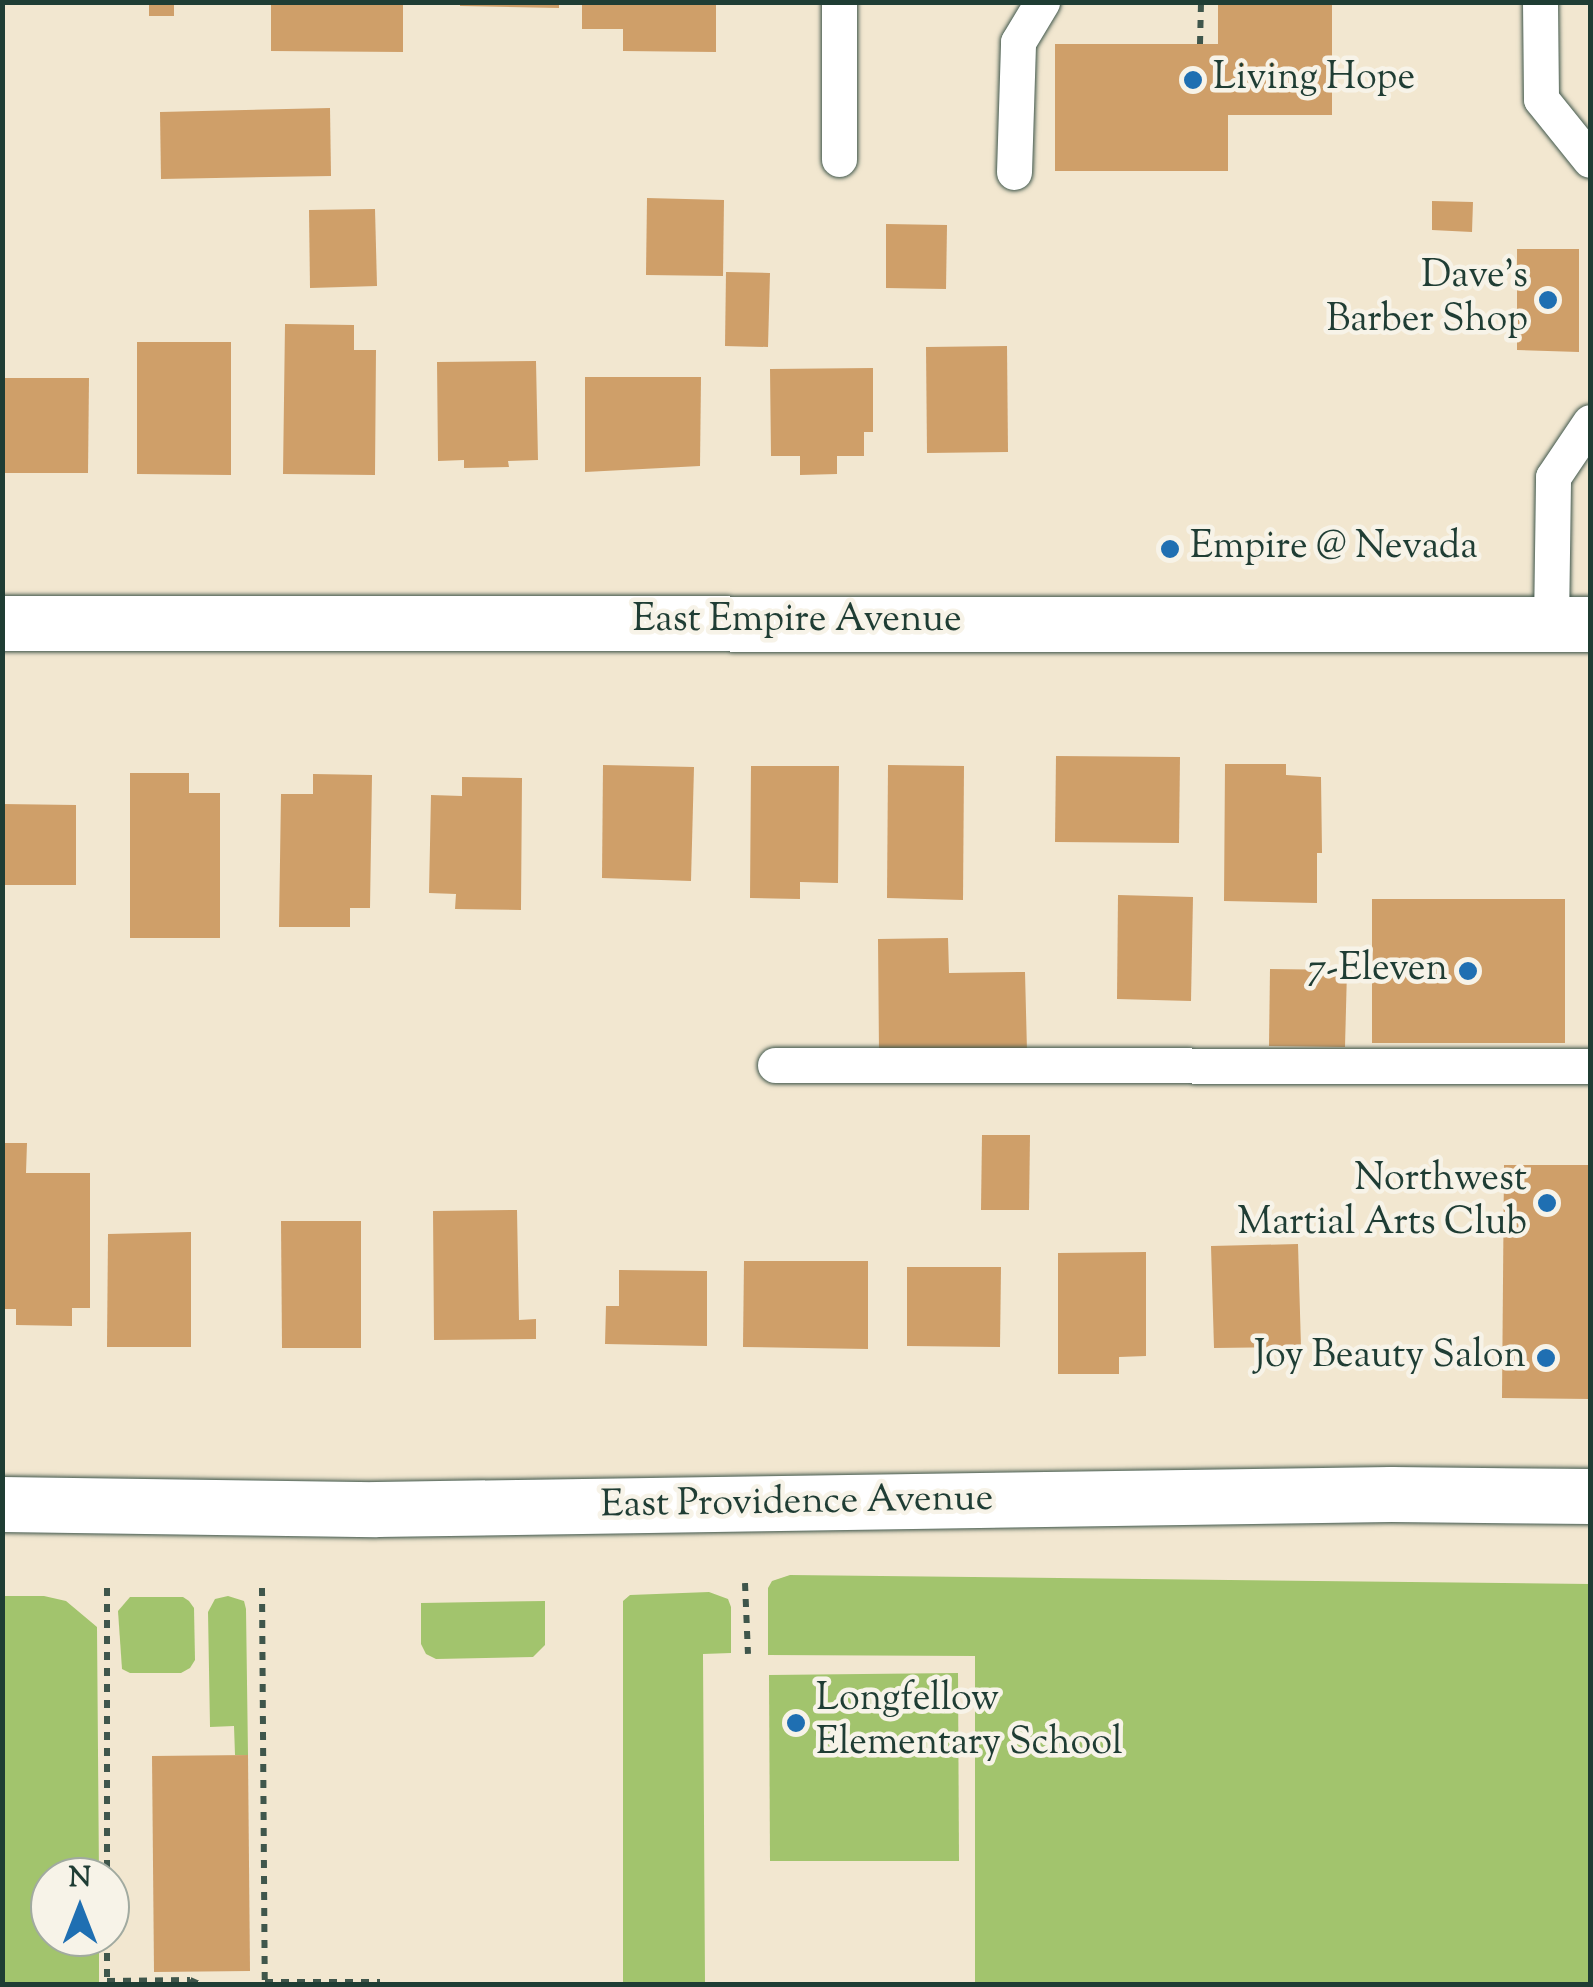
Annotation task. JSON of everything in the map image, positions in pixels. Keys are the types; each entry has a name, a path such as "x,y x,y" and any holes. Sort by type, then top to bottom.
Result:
{"street":[{"name":"East Empire Avenue","path":"2,623 1571,624"},
{"name":"East Providence Avenue","path":"2,1504 432,1509 1391,1494 1590,1496"}],"lane":[{"path":"838,158 839,2"},
{"path":"1014,172 1018,42 1042,2"},
{"path":"1540,2 1541,99 1590,160"},
{"path":"1571,624 1553,477 1590,422"},
{"path":"775,1064 1590,1066"}],"path":[{"path":"1200,2 1200,44"},
{"path":"745,1583 748,1654"},
{"path":"107,1588 107,1857"},
{"path":"262,1588 265,1983 380,1982"},
{"path":"107,1957 107,1983 190,1980 199,1984"}],"green space":[{"path":"790,1575 1590,1584 1590,1984 975,1984 975,1656 768,1655 768,1588 772,1581"},
{"path":"709,1592 728,1599 731,1607 731,1653 703,1654 705,1984 623,1984 623,1601 630,1595"},
{"path":"2,1596 44,1596 66,1601 97,1627 99,1857 30,1857 30,1957 99,1957 99,1984 3,1984"},
{"path":"228,1596 244,1601 246,1609 248,1755 235,1755 234,1726 210,1727 208,1612 215,1599"},
{"path":"130,1597 183,1597 189,1601 194,1608 195,1660 190,1668 181,1673 130,1673 122,1669 118,1611"},
{"path":"545,1601 545,1645 533,1657 436,1659 426,1654 421,1644 421,1603"},
{"path":"958,1673 959,1861 770,1861 769,1675"}],"building":[{"path":"149,2 174,2 174,16 149,16"},
{"path":"271,2 403,2 403,52 271,51"},
{"path":"460,2 559,2 559,8 460,6"},
{"path":"582,2 716,2 716,52 623,51 623,29 582,29"},
{"name":"Living Hope","path":"1218,2 1332,2 1332,115 1228,115 1228,171 1055,171 1055,44 1218,44"},
{"path":"330,108 331,176 161,179 160,112"},
{"path":"647,198 724,200 723,276 646,275"},
{"path":"1432,201 1473,202 1472,232 1432,230"},
{"path":"375,209 377,286 310,288 309,210"},
{"path":"886,224 947,225 946,289 886,288"},
{"name":"Dave's Barber Shop","path":"1517,249 1579,249 1579,352 1517,350"},
{"path":"726,272 770,273 768,347 725,346"},
{"path":"285,324 354,325 354,350 376,350 375,475 283,474"},
{"path":"137,342 231,342 231,475 137,474"},
{"path":"1007,346 1008,452 927,453 926,347"},
{"path":"536,361 538,460 508,461 509,467 464,468 464,460 438,461 437,362"},
{"path":"873,368 873,432 864,432 864,456 837,456 837,474 800,475 800,456 771,456 770,369"},
{"path":"585,377 701,377 700,466 585,472"},
{"path":"2,378 89,378 88,473 2,473"},
{"path":"1056,756 1180,757 1179,843 1055,842"},
{"path":"1225,764 1286,764 1286,775 1321,777 1322,853 1317,853 1317,903 1224,901"},
{"path":"603,765 694,767 691,881 602,878"},
{"path":"888,765 964,766 963,900 887,898"},
{"path":"751,766 839,766 838,883 800,882 800,899 750,898"},
{"path":"130,773 189,773 189,793 220,793 220,938 130,938"},
{"path":"313,774 372,775 370,908 350,908 350,927 279,927 281,794 313,794"},
{"path":"462,777 522,778 521,910 455,909 456,894 429,893 431,795 462,796"},
{"path":"2,804 76,805 76,885 2,885"},
{"path":"1118,895 1193,897 1191,1001 1117,999"},
{"name":"7-Eleven","path":"1372,899 1565,899 1565,1043 1372,1043"},
{"path":"948,938 949,973 1025,972 1027,1051 879,1053 878,939"},
{"path":"1270,969 1347,970 1345,1047 1269,1046"},
{"path":"982,1135 1030,1135 1029,1210 981,1210"},
{"path":"2,1143 27,1143 26,1173 90,1173 90,1308 72,1308 72,1326 16,1325 16,1309 2,1309"},
{"path":"1504,1165 1590,1165 1590,1399 1502,1398"},
{"path":"517,1210 519,1320 536,1319 536,1339 434,1340 433,1211"},
{"path":"281,1221 361,1221 361,1348 282,1348"},
{"path":"191,1232 191,1347 107,1347 108,1234"},
{"path":"1298,1244 1301,1347 1214,1348 1211,1246"},
{"path":"1146,1252 1146,1356 1119,1357 1119,1374 1058,1374 1058,1253"},
{"path":"744,1261 868,1261 868,1349 743,1347"},
{"path":"907,1267 1001,1267 1000,1347 907,1346"},
{"path":"619,1270 707,1271 707,1346 605,1344 606,1306 619,1306"},
{"path":"248,1755 250,1971 154,1972 152,1756"}],"place":[{"name":"Living Hope","path":"1193,80"},
{"name":"Dave's Barber Shop","path":"1548,300"},
{"name":"Empire @ Nevada","path":"1170,549"},
{"name":"7-Eleven","path":"1468,971"},
{"name":"Northwest Martial Arts Club","path":"1547,1203"},
{"name":"Joy Beauty Salon","path":"1546,1358"},
{"name":"Longfellow Elementary School","path":"796,1723"}]}
